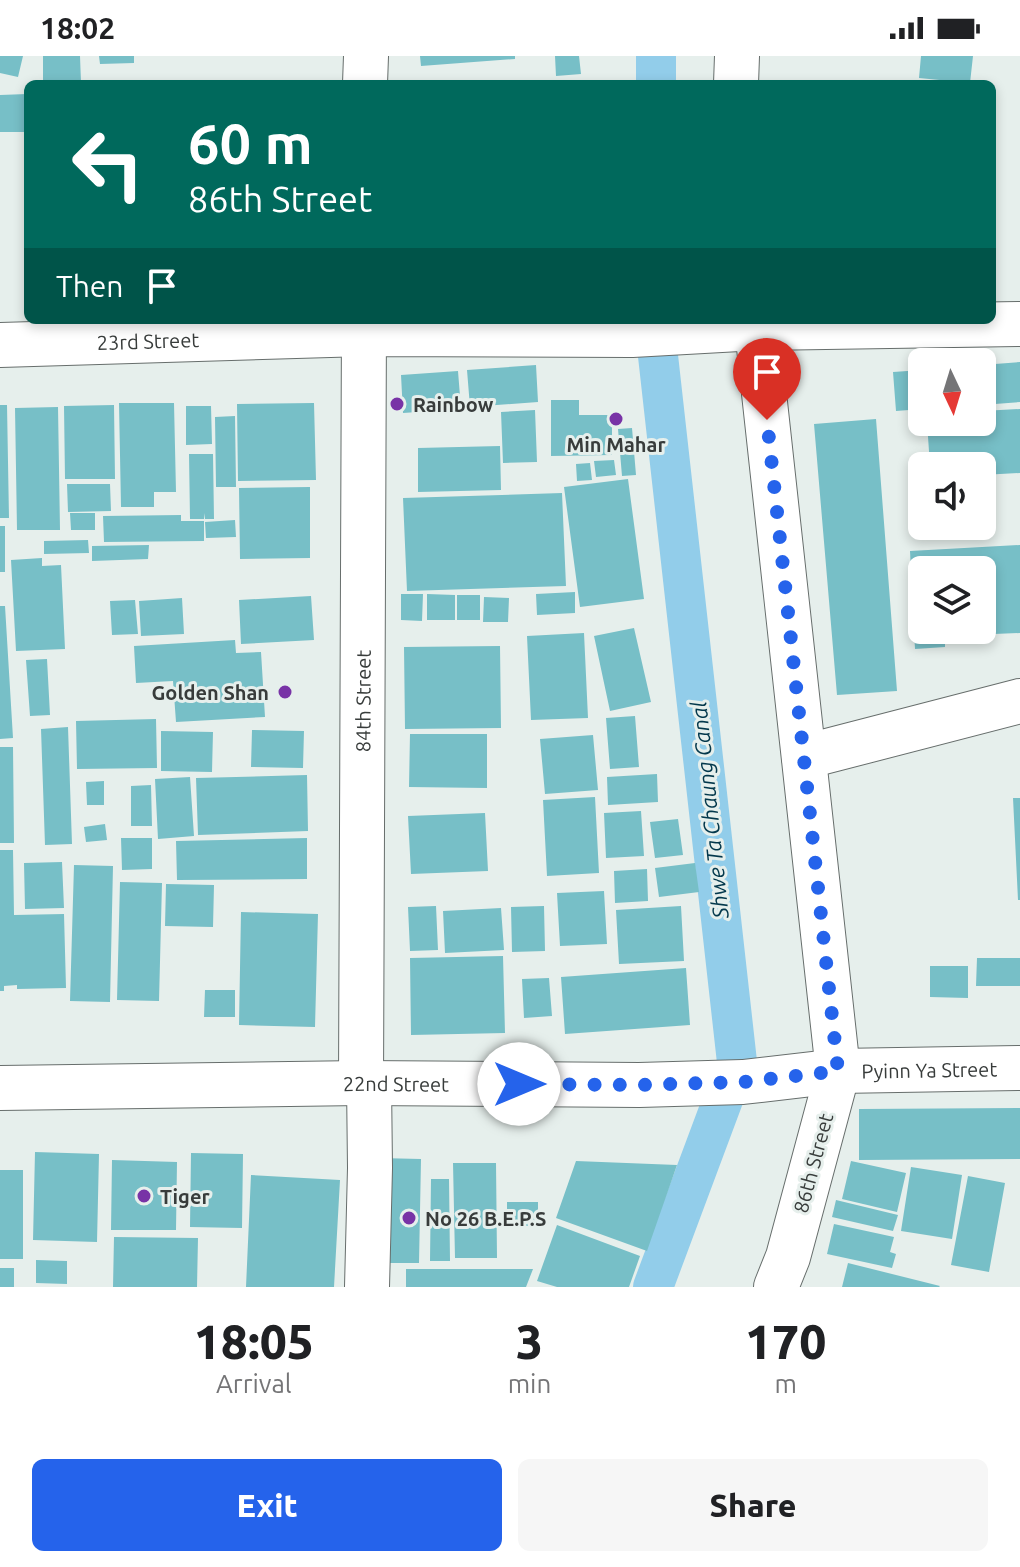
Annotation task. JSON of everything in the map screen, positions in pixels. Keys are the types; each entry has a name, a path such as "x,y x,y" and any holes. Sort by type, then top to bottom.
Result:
{"street":[{"path":"365,80 366,56"},
{"path":"736,80 737,56"},
{"name":"23rd Street","path":"0,345 364,327 632,335 757,324 1020,324"},
{"name":"86th Street","path":"757,324 838,1071 788,1257 776,1287"},
{"name":"84th Street","path":"364,327 365,1083 370,1168 367,1287"},
{"path":"804,757 1020,701"},
{"name":"Pyinn Ya Street","path":"838,1071 1020,1068"},
{"name":"22nd Street","path":"0,1088 365,1083 639,1085 743,1082 838,1071"}],"building":[{"path":"0,56 23,56 18,77 0,73"},
{"path":"43,56 80,56 81,80 43,80"},
{"path":"99,56 134,56 134,63 100,64"},
{"path":"420,56 515,56 515,59 421,66"},
{"path":"555,56 579,56 581,74 556,76"},
{"path":"921,56 973,56 970,80 919,78"},
{"path":"24,94 24,132 0,132 0,95"},
{"path":"1020,362 1020,402 996,404 996,364"},
{"path":"536,365 538,402 470,407 467,370"},
{"path":"458,371 461,409 403,413 401,375"},
{"path":"908,371 908,410 896,411 893,372"},
{"path":"551,400 579,400 579,415 612,415 612,455 551,456"},
{"path":"119,403 174,403 176,492 154,492 154,507 121,507"},
{"path":"314,403 316,480 238,481 237,404"},
{"path":"0,405 7,405 9,518 0,518"},
{"path":"114,405 115,479 65,479 64,406"},
{"path":"186,406 211,406 212,444 186,445"},
{"path":"58,407 60,530 17,530 15,408"},
{"path":"1020,409 1020,473 996,474 996,452 929,452 928,436 996,436 996,410"},
{"path":"535,410 537,462 503,463 501,412"},
{"path":"235,416 236,487 216,487 215,417"},
{"path":"876,419 897,691 837,695 814,424"},
{"path":"632,428 636,475 622,476 618,429"},
{"path":"500,446 501,490 418,492 418,448"},
{"path":"189,454 213,454 214,519 205,519 204,513 204,519 190,519"},
{"path":"614,460 616,475 596,477 594,461"},
{"path":"590,463 592,480 577,481 576,464"},
{"path":"628,479 644,599 580,607 564,487"},
{"path":"67,484 110,484 111,511 68,512"},
{"path":"310,487 310,558 240,559 239,488"},
{"path":"562,493 566,586 407,591 403,498"},
{"path":"70,513 95,513 95,530 71,530"},
{"path":"181,515 181,521 204,521 204,541 104,542 103,516"},
{"path":"235,520 236,537 206,538 205,522"},
{"path":"0,526 5,526 5,572 0,572"},
{"path":"88,540 89,553 44,554 44,541"},
{"path":"149,545 148,559 92,561 92,546"},
{"path":"1020,545 1020,633 996,634 996,556 910,556 910,551"},
{"path":"42,558 42,566 61,565 65,649 16,651 11,560"},
{"path":"575,592 575,613 537,615 536,594"},
{"path":"401,594 423,594 422,621 401,620"},
{"path":"427,594 455,595 455,620 427,620"},
{"path":"457,595 480,595 480,620 457,620"},
{"path":"311,596 314,640 241,644 239,600"},
{"path":"484,597 509,598 508,622 483,622"},
{"path":"182,598 184,634 141,636 139,601"},
{"path":"135,600 138,634 112,635 110,601"},
{"path":"0,606 5,606 13,738 0,739"},
{"path":"634,628 651,702 610,711 594,636"},
{"path":"584,633 588,718 531,720 527,636"},
{"path":"235,640 236,653 261,652 265,717 176,722 173,681 136,683 134,646"},
{"path":"915,644 945,644 945,647 915,649"},
{"path":"500,646 501,728 405,729 404,647"},
{"path":"47,659 50,715 30,716 26,660"},
{"path":"635,716 639,767 610,769 606,718"},
{"path":"156,719 157,768 77,769 76,721"},
{"path":"68,727 72,844 45,845 41,729"},
{"path":"252,730 304,731 303,768 251,767"},
{"path":"161,731 213,732 212,772 161,771"},
{"path":"410,734 487,734 487,788 409,787"},
{"path":"593,735 598,790 545,794 540,739"},
{"path":"0,747 13,747 14,843 0,843"},
{"path":"657,774 658,802 608,805 607,777"},
{"path":"307,775 308,831 198,835 196,778"},
{"path":"190,777 194,836 158,839 155,779"},
{"path":"104,781 104,805 87,805 86,782"},
{"path":"151,785 152,826 131,826 131,786"},
{"path":"595,797 599,873 547,876 543,800"},
{"path":"1013,798 1020,798 1020,900 1018,900"},
{"path":"641,811 644,856 606,858 604,813"},
{"path":"485,813 488,871 411,874 408,816"},
{"path":"678,819 683,855 655,858 650,822"},
{"path":"105,824 107,840 86,842 84,827"},
{"path":"121,838 152,838 152,869 122,870"},
{"path":"307,838 307,879 177,880 176,841"},
{"path":"0,850 13,850 14,915 64,914 66,988 17,989 17,985 4,986 4,991 0,991"},
{"path":"62,862 64,908 25,909 24,863"},
{"path":"695,863 699,892 659,897 655,868"},
{"path":"74,865 113,866 110,1002 70,1001"},
{"path":"647,869 648,901 615,903 614,871"},
{"path":"120,882 162,883 159,1001 117,1000"},
{"path":"166,884 214,885 213,927 165,926"},
{"path":"604,891 607,944 560,946 557,893"},
{"path":"436,906 438,950 410,951 408,907"},
{"path":"544,906 545,951 512,952 511,907"},
{"path":"681,906 684,961 619,964 616,910"},
{"path":"501,908 504,950 445,953 443,911"},
{"path":"241,912 318,914 315,1027 239,1025"},
{"path":"503,956 505,1033 411,1035 410,958"},
{"path":"977,958 1020,958 1020,986 976,986"},
{"path":"930,966 968,966 968,998 930,997"},
{"path":"686,968 690,1025 565,1034 561,977"},
{"path":"549,978 552,1016 524,1018 522,979"},
{"path":"205,990 235,990 235,1017 204,1017"},
{"path":"1020,1108 1020,1159 859,1160 859,1109"},
{"path":"35,1152 99,1154 97,1242 33,1240"},
{"path":"191,1153 243,1154 242,1228 190,1227"},
{"path":"379,1158 421,1159 419,1263 378,1263"},
{"name":"Tiger","path":"112,1160 177,1162 176,1230 111,1230"},
{"path":"576,1161 677,1165 647,1251 556,1218"},
{"path":"851,1161 906,1173 897,1212 842,1199"},
{"path":"453,1163 496,1163 497,1258 455,1258"},
{"path":"911,1167 962,1175 952,1239 901,1231"},
{"path":"0,1170 23,1170 23,1259 0,1259"},
{"path":"251,1175 340,1180 334,1287 246,1287"},
{"path":"968,1176 1005,1183 989,1272 951,1265"},
{"path":"431,1179 449,1179 450,1261 430,1261"},
{"path":"836,1200 898,1215 893,1231 832,1217"},
{"path":"507,1202 538,1202 538,1226 507,1226"},
{"path":"834,1224 894,1237 890,1252 896,1254 892,1268 827,1254"},
{"path":"557,1225 640,1256 629,1287 557,1287 537,1281"},
{"path":"114,1237 198,1238 197,1287 113,1287"},
{"path":"36,1260 67,1261 67,1284 36,1283"},
{"path":"848,1263 940,1286 842,1287"},
{"path":"0,1268 14,1268 14,1287 0,1287"},
{"path":"406,1269 533,1269 526,1287 406,1287"}],"waterway":[{"name":"Shwe Ta Chaung Canal","path":"656,56 656,80"},
{"name":"Shwe Ta Chaung Canal","path":"653,1287 737,1062 654,324"}],"place":[{"name":"Rainbow","path":"397,404"},
{"name":"Min Mahar","path":"616,419"},
{"name":"Golden Shan","path":"285,692"},
{"name":"Tiger","path":"144,1196"},
{"name":"No 26 B.E.P.S","path":"409,1218"}],"route":[{"path":"519,1084 743,1082 838,1071 767,420"}]}
